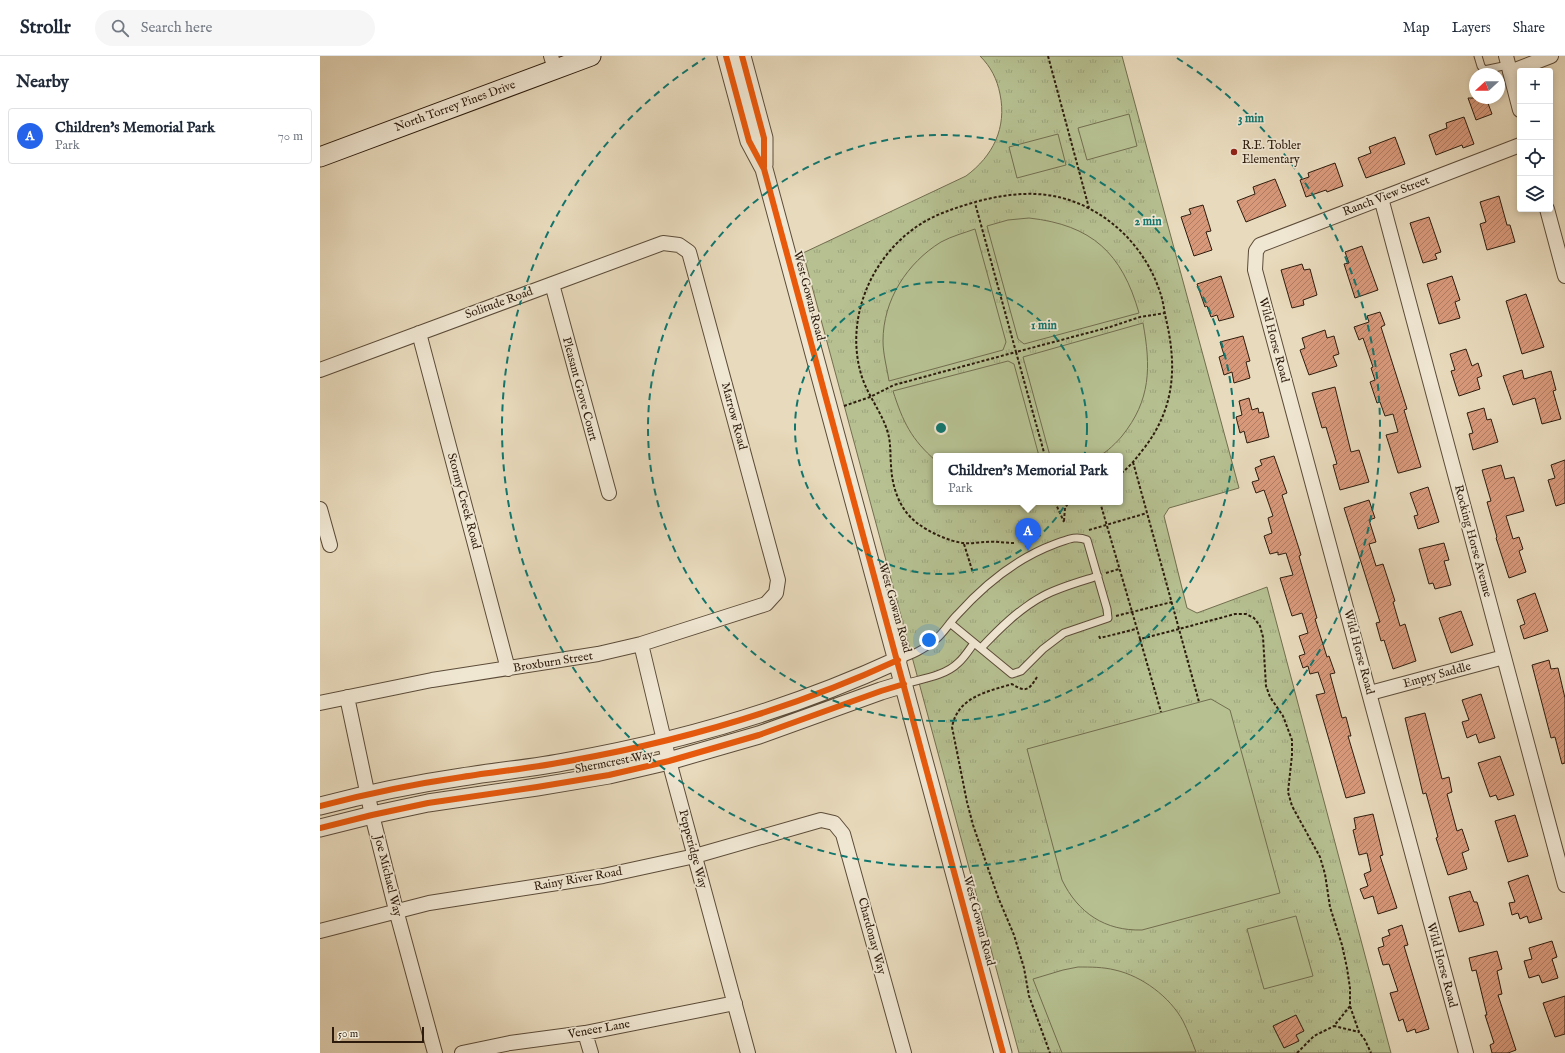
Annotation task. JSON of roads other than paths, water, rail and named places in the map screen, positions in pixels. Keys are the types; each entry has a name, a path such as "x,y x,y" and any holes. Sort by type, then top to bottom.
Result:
{"main road":[{"name":"North Torrey Pines Drive","path":"320,156 553,63 591,56"}],"street":[{"name":"West Gowan Road","path":"726,56 749,141 764,169 898,660 1003,1053"},
{"name":"West Gowan Road","path":"742,56 764,138 764,169"},
{"path":"1518,104 1508,64 1551,56"},
{"name":"Ranch View Street","path":"1256,251 1260,245 1517,146"},
{"name":"Rocking Horse Avenue","path":"1380,198 1565,885"},
{"path":"1547,212 1565,276"},
{"name":"Solitude Road","path":"320,370 663,243 679,245"},
{"name":"Marrow Road","path":"679,245 689,252 778,580 776,593"},
{"name":"Wild Horse Road","path":"1256,251 1255,270 1466,1053"},
{"name":"Pleasant Grove Court","path":"552,284 609,494"},
{"name":"Stormy Creek Road","path":"419,333 508,669"},
{"path":"320,510 330,545"},
{"name":"Broxburn Street","path":"320,703 432,680 598,654 641,644 766,604 776,593"},
{"name":"Pepperidge Way","path":"641,644 669,761 748,1053"},
{"name":"Empty Saddle","path":"1370,693 1504,657"},
{"name":"Shermcrest Way","path":"320,806 460,777 569,761 664,741 725,725 792,702 898,660"},
{"name":"Shermcrest Way","path":"320,828 372,814 435,802 582,780 669,761 759,735 904,684"},
{"name":"Joe Michael Way","path":"347,697 372,814 396,910 435,1053"},
{"name":"Rainy River Road","path":"320,931 396,910 429,903 603,876 695,856 821,820 834,823"},
{"name":"Chardonay Way","path":"834,823 843,834 904,1053"},
{"name":"Veneer Lane","path":"462,1053 510,1043 585,1033 735,1003"},
{"path":"585,1033 591,1053"}],"lane":[{"path":"1478,56 1484,70 1508,64"},
{"path":"898,660 925,648 936,640 950,622 983,588 1014,564 1045,547 1072,538 1079,537 1087,540 1108,609 1108,618 1064,633 1021,671 1012,674 974,644 950,622"},
{"path":"981,648 1016,615 1042,597 1069,585 1098,576"},
{"path":"904,684 940,673 958,664 974,644"}],"place":[{"name":"R.E. Tobler Elementary","path":"1234,152"},
{"name":"Children's Memorial Park","path":"1028,551"}]}
